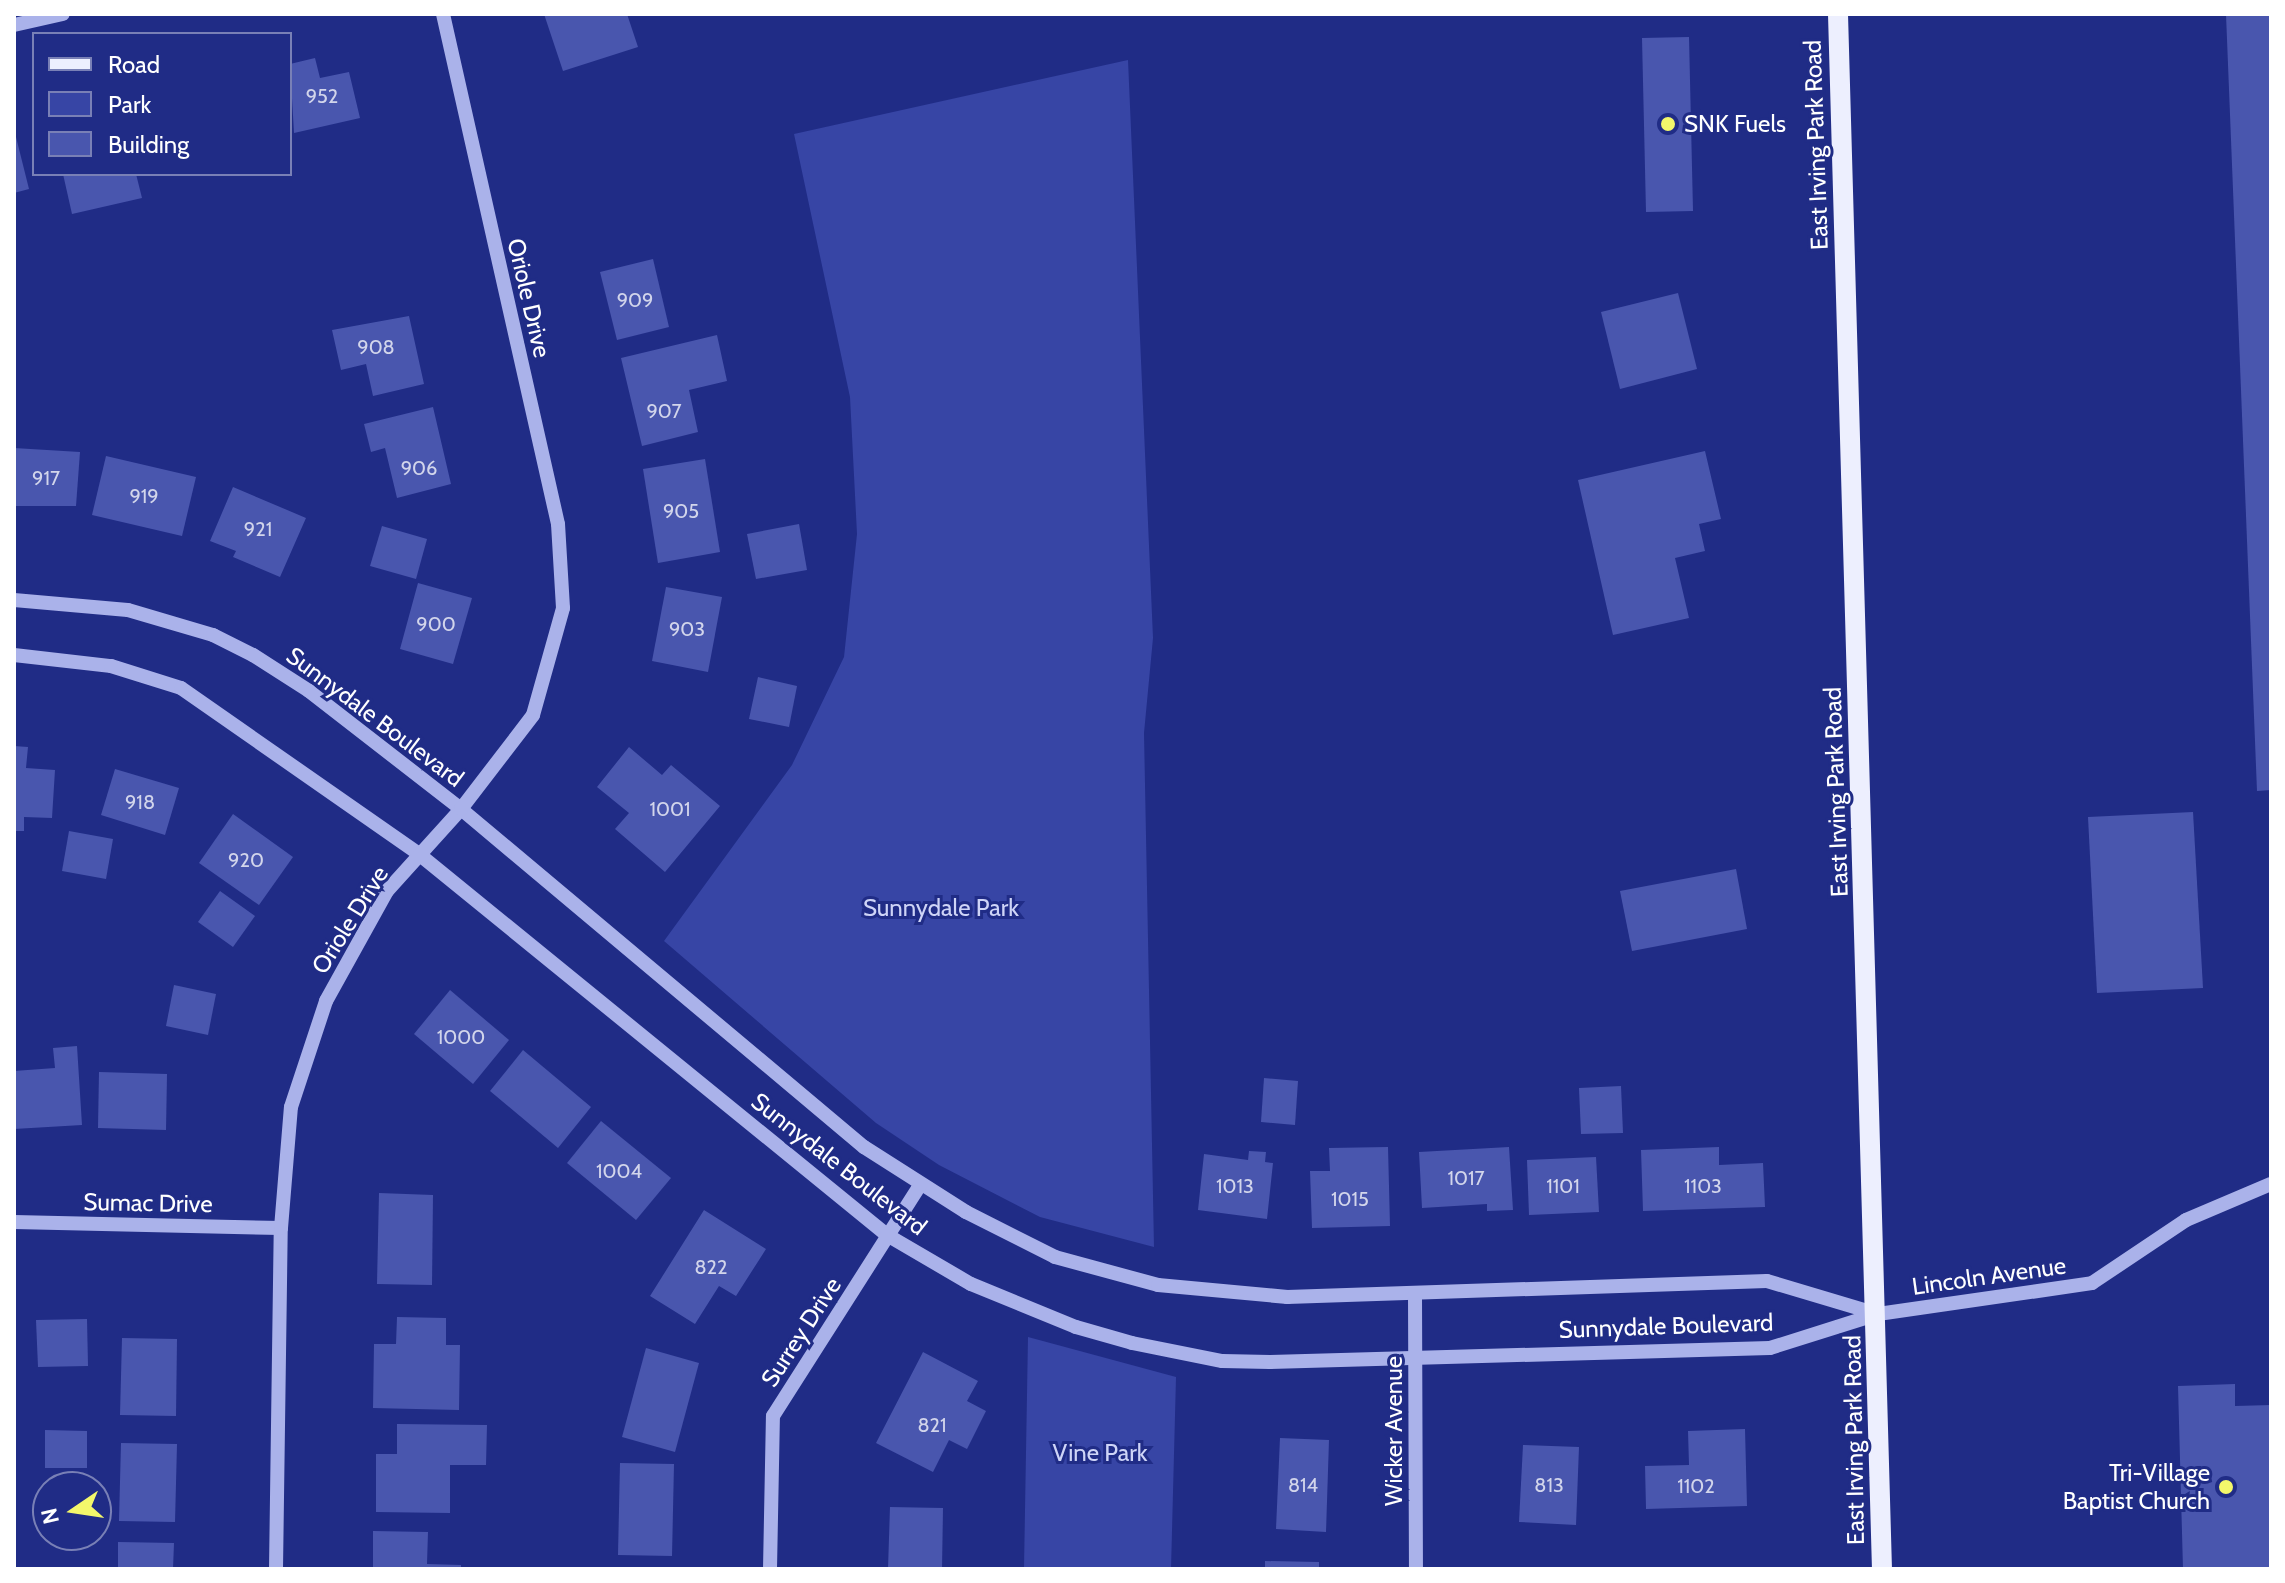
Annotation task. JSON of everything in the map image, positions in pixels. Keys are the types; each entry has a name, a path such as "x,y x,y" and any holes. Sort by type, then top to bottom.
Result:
{"main road":[{"name":"East Irving Park Road","path":"1838,14 1878,1314 1882,1569"}],"street":[{"path":"14,25 63,14"},
{"name":"Oriole Drive","path":"276,1569 281,1228 291,1107 326,1001 387,891 461,809 533,715 557,644 564,586 558,524 443,14"},
{"name":"Sunnydale Boulevard","path":"14,600 128,610 213,635 309,691 461,809 775,1077 864,1147 921,1184 1041,1251 1127,1279 1287,1297 1767,1281 1878,1314"},
{"name":"Sunnydale Boulevard","path":"14,655 111,666 181,688 420,855 887,1235 971,1284 1076,1327 1132,1343 1222,1361 1770,1348 1878,1314"},
{"name":"Surrey Drive","path":"770,1569 773,1416 921,1184"},
{"name":"Lincoln Avenue","path":"1878,1314 2092,1283 2186,1220 2271,1184"},
{"name":"Sumac Drive","path":"14,1222 281,1228"},
{"name":"Wicker Avenue","path":"1415,1294 1416,1569"}],"green space":[{"name":"Sunnydale Park","path":"1128,60 1153,638 1144,733 1154,1247 1040,1217 939,1165 876,1123 664,941 792,765 844,657 857,534 850,397 794,134"},
{"name":"Vine Park","path":"1028,1337 1176,1377 1171,1569 1024,1569"}],"building":[{"path":"544,14 627,14 638,47 563,71"},
{"path":"2226,14 2271,14 2271,790 2257,791"},
{"name":"SNK Fuels","path":"1689,37 1693,211 1646,212 1642,38"},
{"path":"315,58 320,78 349,72 360,118 294,133 292,64"},
{"path":"14,129 29,189 14,193"},
{"path":"63,176 136,176 142,198 72,214"},
{"path":"653,259 669,327 617,340 600,272"},
{"path":"1678,293 1697,369 1620,389 1601,312"},
{"path":"409,316 424,384 373,396 366,364 341,370 332,330"},
{"path":"717,335 727,381 689,390 698,432 642,446 621,358"},
{"path":"433,407 451,484 397,498 385,448 371,452 364,424"},
{"path":"14,448 80,452 76,506 14,506"},
{"path":"1705,451 1721,519 1699,524 1705,551 1675,558 1689,618 1613,635 1578,480"},
{"path":"106,456 196,477 182,536 92,515"},
{"path":"705,459 720,552 658,563 643,469"},
{"path":"233,487 306,518 280,577 233,557 236,551 210,541"},
{"path":"799,524 807,570 756,579 747,534"},
{"path":"382,526 427,539 416,579 370,566"},
{"path":"418,583 472,598 453,664 400,649"},
{"path":"666,587 722,597 708,672 652,661"},
{"path":"758,677 797,686 789,727 749,719"},
{"path":"14,746 28,747 26,768 55,770 52,818 24,817 24,831 14,831"},
{"path":"629,747 662,775 671,765 720,806 665,872 615,829 629,813 597,787"},
{"path":"115,769 179,788 165,835 101,815"},
{"path":"2193,812 2203,988 2097,993 2088,817"},
{"path":"233,814 293,857 259,905 199,863"},
{"path":"69,831 113,839 106,879 62,871"},
{"path":"1736,869 1747,929 1632,951 1620,891"},
{"path":"220,891 255,916 233,947 198,922"},
{"path":"174,985 216,994 208,1035 166,1026"},
{"path":"450,990 509,1040 473,1084 414,1034"},
{"path":"77,1046 82,1125 14,1129 14,1071 55,1068 53,1048"},
{"path":"523,1050 591,1107 558,1148 490,1091"},
{"path":"99,1072 167,1074 166,1130 98,1128"},
{"path":"1264,1078 1298,1081 1295,1125 1261,1122"},
{"path":"1621,1086 1623,1133 1581,1134 1579,1088"},
{"path":"601,1121 671,1178 636,1220 567,1163"},
{"path":"1388,1147 1390,1226 1312,1228 1310,1171 1330,1171 1329,1148"},
{"path":"1509,1147 1513,1210 1487,1211 1487,1204 1422,1208 1419,1152"},
{"path":"1719,1147 1719,1165 1763,1163 1765,1207 1643,1211 1641,1150"},
{"path":"1249,1151 1266,1152 1265,1162 1273,1163 1267,1219 1198,1210 1204,1154 1248,1160"},
{"path":"1596,1157 1599,1212 1529,1215 1527,1160"},
{"path":"379,1193 433,1195 432,1285 377,1284"},
{"path":"704,1210 766,1249 736,1296 719,1286 695,1324 650,1296"},
{"path":"397,1317 446,1318 446,1345 460,1345 459,1410 373,1408 374,1344 396,1344"},
{"path":"87,1319 88,1366 38,1367 36,1320"},
{"path":"122,1338 177,1339 176,1416 120,1415"},
{"path":"646,1348 699,1363 675,1452 622,1437"},
{"path":"923,1352 978,1381 967,1401 986,1411 967,1449 949,1440 933,1472 876,1443"},
{"name":"Tri-Village Baptist Church","path":"2235,1384 2235,1406 2271,1405 2271,1569 2183,1569 2178,1386"},
{"path":"397,1424 487,1425 486,1465 450,1465 450,1513 376,1512 376,1454 397,1454"},
{"path":"1745,1429 1747,1506 1646,1509 1645,1466 1689,1465 1688,1431"},
{"path":"45,1430 87,1431 87,1468 45,1468"},
{"path":"1280,1438 1329,1440 1326,1532 1276,1529"},
{"path":"121,1443 177,1444 175,1522 119,1521"},
{"path":"1523,1445 1579,1447 1576,1525 1519,1522"},
{"path":"620,1463 674,1464 672,1556 618,1555"},
{"path":"890,1507 943,1508 942,1569 888,1569"},
{"path":"373,1531 428,1532 427,1564 461,1565 461,1569 373,1569"},
{"path":"118,1542 174,1543 173,1569 118,1569"},
{"path":"1265,1561 1319,1562 1319,1569 1265,1569"}],"place":[{"name":"SNK Fuels","path":"1668,124"},
{"name":"Tri-Village Baptist Church","path":"2226,1487"}]}
